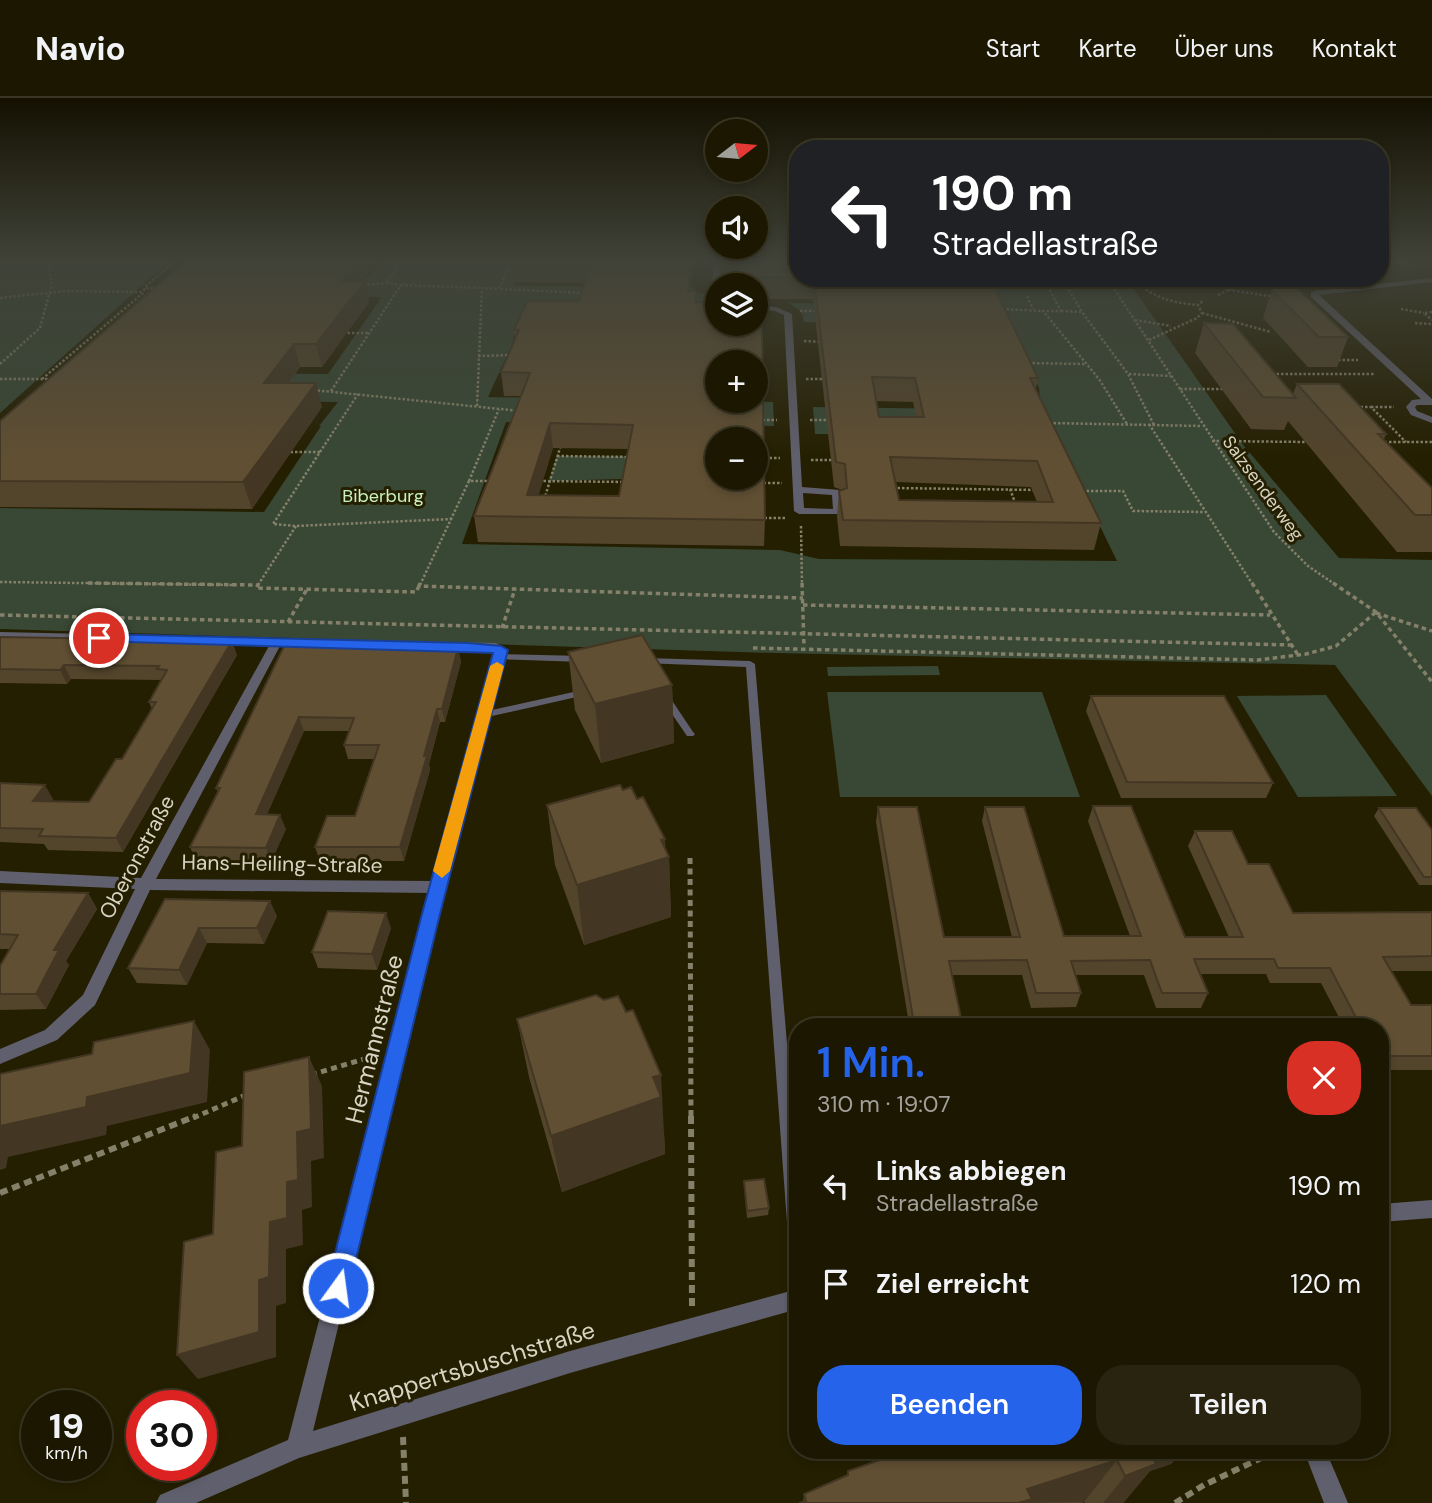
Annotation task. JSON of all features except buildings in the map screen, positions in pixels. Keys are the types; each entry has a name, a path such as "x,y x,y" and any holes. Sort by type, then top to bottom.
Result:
{"street":[{"path":"790,328 797,486 800,515 838,512 836,492 797,486"},
{"path":"1348,328 1430,401"},
{"path":"1430,401 1415,402 1410,407 1414,413 1432,420"},
{"path":"0,636 277,641 497,652"},
{"name":"Oberonstraße","path":"0,1057 51,1035 89,1000 145,884 277,641"},
{"name":"Hermannstraße","path":"299,1447 497,652"},
{"name":"Hans-Heiling-Straße","path":"0,877 145,884 438,887"},
{"path":"1389,1212 1432,1209"},
{"name":"Knappertsbuschstraße","path":"168,1503 299,1447 570,1362 789,1302"},
{"path":"1318,1459 1336,1503"}],"lane":[{"path":"497,652 594,660"},
{"path":"635,661 650,665 750,664 789,1150"},
{"path":"483,715 601,689"},
{"path":"660,689 690,734"}],"path":[{"path":"0,364 40,328"},
{"path":"41,379 100,328"},
{"path":"331,392 373,328"},
{"path":"477,406 480,328"},
{"path":"1056,328 1119,407 1127,424"},
{"path":"1094,328 1128,374 1152,425 1203,512 1299,655"},
{"name":"Salzsenderweg","path":"1140,328 1202,426 1274,532 1308,566 1376,612 1432,682"},
{"path":"1149,340 1174,328"},
{"path":"1247,328 1271,332"},
{"path":"338,333 369,333"},
{"path":"791,341 829,342"},
{"path":"478,356 520,356"},
{"path":"1338,360 1358,360"},
{"path":"1022,363 1085,363"},
{"path":"1277,367 1284,374"},
{"path":"1128,374 1171,376"},
{"path":"1271,374 1374,374"},
{"path":"0,379 57,379"},
{"path":"793,379 834,379"},
{"path":"1180,389 1222,389"},
{"path":"305,390 527,412"},
{"path":"358,394 273,524 296,526 452,519"},
{"path":"1346,407 1394,407"},
{"path":"1371,407 1406,442"},
{"path":"258,586 256,588 416,592 452,519 499,409"},
{"path":"751,419 842,420"},
{"path":"1042,423 1202,426"},
{"path":"543,504 563,437"},
{"path":"1212,441 1316,442"},
{"path":"1369,442 1432,442"},
{"path":"1382,442 1391,451"},
{"path":"285,452 320,452"},
{"path":"557,456 636,457"},
{"path":"796,460 835,460"},
{"path":"469,481 500,481"},
{"path":"537,481 628,482"},
{"path":"768,484 797,486"},
{"path":"881,488 1051,490"},
{"path":"1010,489 1017,507"},
{"path":"1078,491 1124,491 1133,511 1203,512"},
{"path":"760,518 800,515 804,647"},
{"path":"258,586 296,526"},
{"path":"0,582 258,586"},
{"path":"419,586 803,598"},
{"path":"277,641 307,589"},
{"path":"497,652 515,589"},
{"path":"803,606 1270,615"},
{"path":"744,648 804,647 1019,656 1232,660 1299,655 1333,647 1376,612 1432,632"},
{"path":"0,615 1291,645"},
{"path":"690,859 692,1329"},
{"path":"306,1077 396,1050"},
{"path":"0,1193 190,1119 229,1100 255,1092"},
{"path":"401,1415 406,1503"},
{"path":"1175,1503 1204,1485 1259,1459"}],"green space":[{"path":"0,328 95,328 0,413"},
{"name":"Biberburg","path":"361,328 539,328 515,331 513,342 488,397 705,401 705,413 768,413 768,402 773,402 774,426 506,422 462,544 780,550 819,559 1117,561 1056,436 815,434 813,407 1041,410 1039,388 1011,328 1161,328 1244,446 1339,558 1432,560 1432,796 1335,665 776,653 0,629 0,508 264,512 319,426 338,402 54,398 84,372 328,374"},
{"path":"557,456 696,457 694,477 549,481"},
{"path":"938,666 940,675 828,676 827,667"},
{"path":"827,692 1042,692 1080,797 840,797"},
{"path":"1326,695 1397,796 1298,797 1237,696"}],"slow traffic":[{"path":"442,871 497,666"}],"route":[{"path":"99,638 277,641 501,650 431,914 338,1288"}]}
